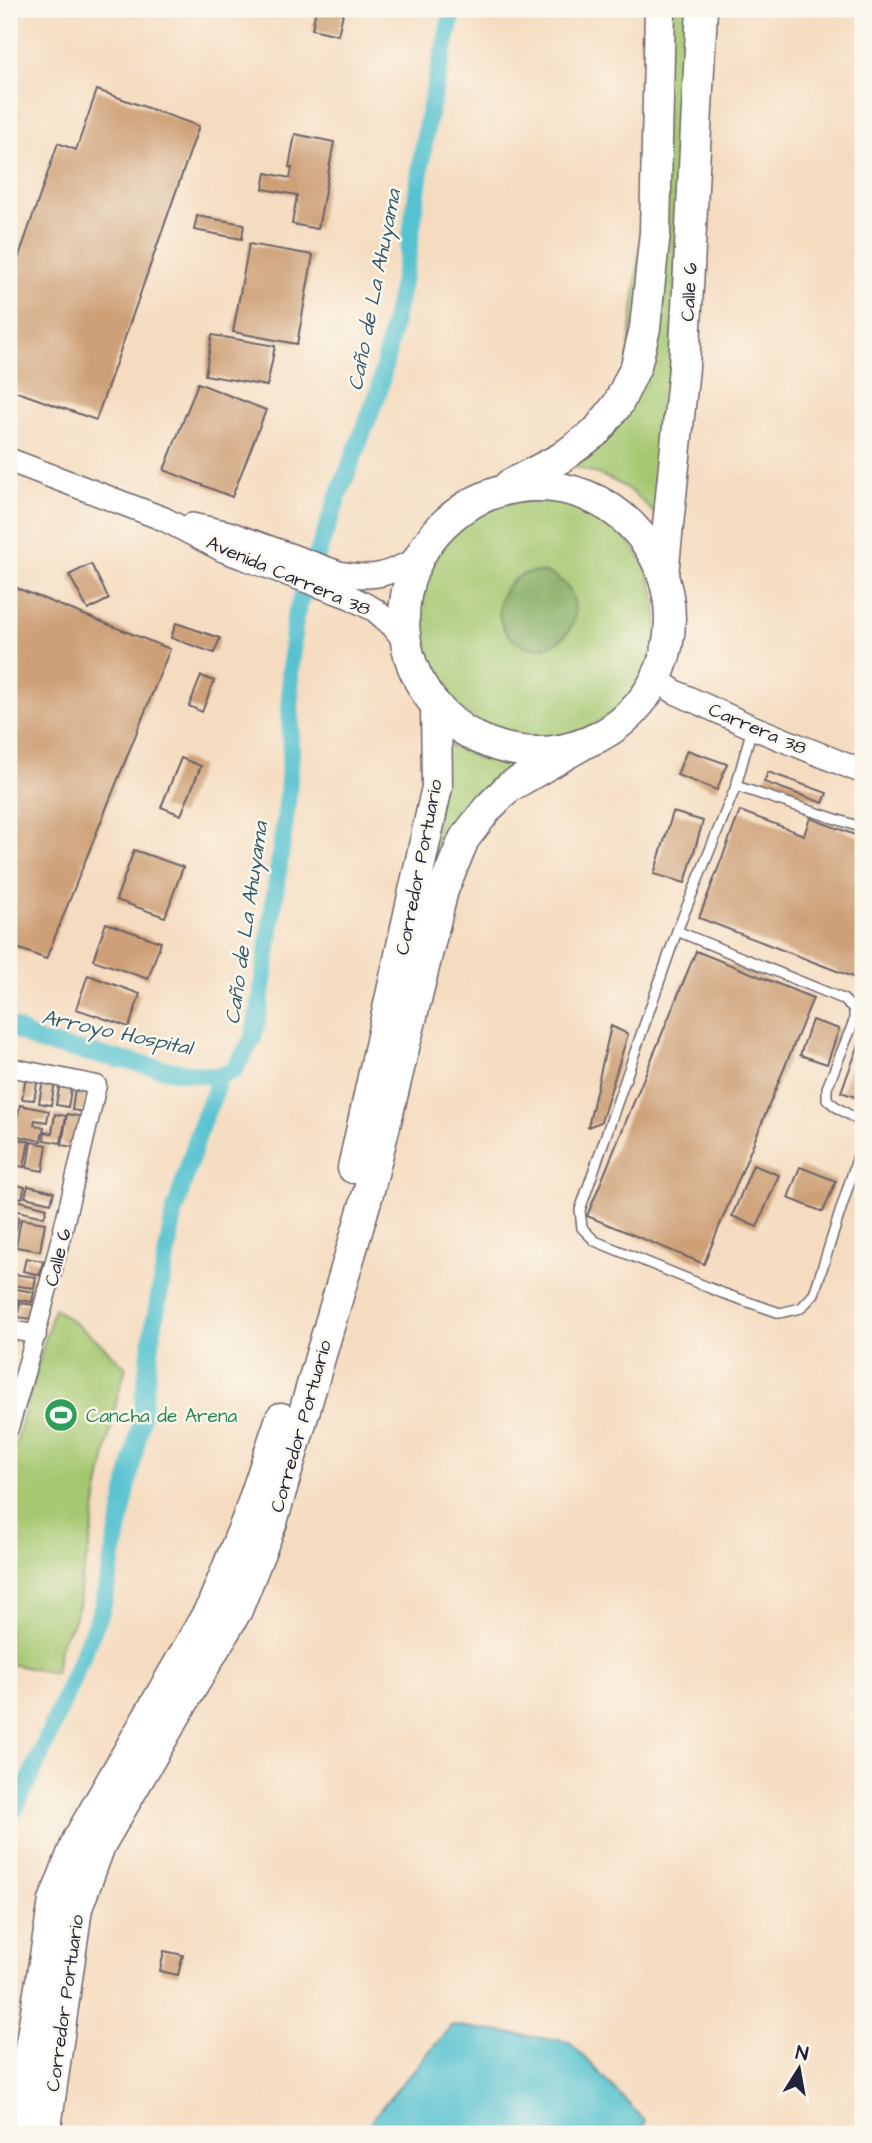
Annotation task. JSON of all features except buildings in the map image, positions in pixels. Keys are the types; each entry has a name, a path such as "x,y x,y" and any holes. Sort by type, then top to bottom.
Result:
{"main road":[{"name":"Calle 6","path":"494,493 561,458 597,431 618,404 636,366 645,328 655,232 660,9"},
{"name":"Calle 6","path":"663,575 684,367 702,9"},
{"path":"523,487 553,487 582,494 609,507 632,526 650,548 663,575 670,606 670,637 662,668 628,717 606,734 582,745 549,752 517,751 486,742 459,727 436,705 422,686 412,664 405,641 403,613 408,585 418,559 437,530 463,508 494,493 523,487"},
{"name":"Corredor Portuario","path":"16,2134 54,1901 78,1839 212,1606 248,1517 276,1435 353,1170 418,884 437,787 436,705"},
{"name":"Corredor Portuario","path":"45,2134 77,1908 100,1845 237,1610 272,1522 369,1189 443,890 464,839 488,808 509,787 582,745"}],"street":[{"name":"Avenida Carrera 38","path":"9,460 164,519 229,533 251,551 337,582 375,610 405,641"},
{"name":"Avenida Carrera 38","path":"337,582 373,577 418,559"},
{"name":"Carrera 38","path":"655,678 675,692 752,727 863,772"},
{"name":"Calle 6","path":"9,1067 97,1085 37,1335 9,1428"},
{"path":"9,1329 37,1335"}],"lane":[{"path":"752,727 736,786 677,931 580,1210 582,1228 595,1241 722,1293 780,1313 801,1308 814,1294 863,1140"},
{"path":"736,786 863,828"},
{"path":"677,931 843,999 855,1009 853,1021 827,1088 827,1099 837,1109 863,1125"}],"green space":[{"path":"667,9 692,9 662,523 642,500 621,485 568,465 621,419"},
{"path":"538,500 561,502 583,509 604,520 622,535 637,553 648,574 655,596 655,642 648,664 637,685 622,703 604,718 583,729 561,736 538,738 515,736 493,729 472,718 454,703 439,685 428,664 421,642 419,619 421,596 428,574 439,553 454,535 472,520 493,509 515,502"},
{"path":"537,572 551,575 564,583 572,596 575,610 572,624 564,637 551,645 537,648 523,645 510,637 502,624 499,610 502,596 510,583 523,575"},
{"path":"444,742 481,758 520,768 440,873 432,871"},
{"path":"54,1308 96,1339 126,1368 118,1394 97,1498 79,1605 72,1625 62,1640 55,1673 9,1664 9,1468"}],"water":[{"path":"452,2025 569,2042 645,2121 641,2134 369,2134 372,2119"}],"waterway":[{"name":"Caño de La Ahuyama","path":"9,1819 33,1772 102,1609 140,1426 153,1329 174,1214 218,1077 234,1070 253,1038 260,1005 287,805 291,754 290,676 295,617 379,391 408,255 427,123 453,9"},
{"name":"Arroyo Hospital","path":"9,1025 39,1042 169,1070 218,1077"}],"place":[{"name":"Cancha de Arena","path":"61,1415"}]}
